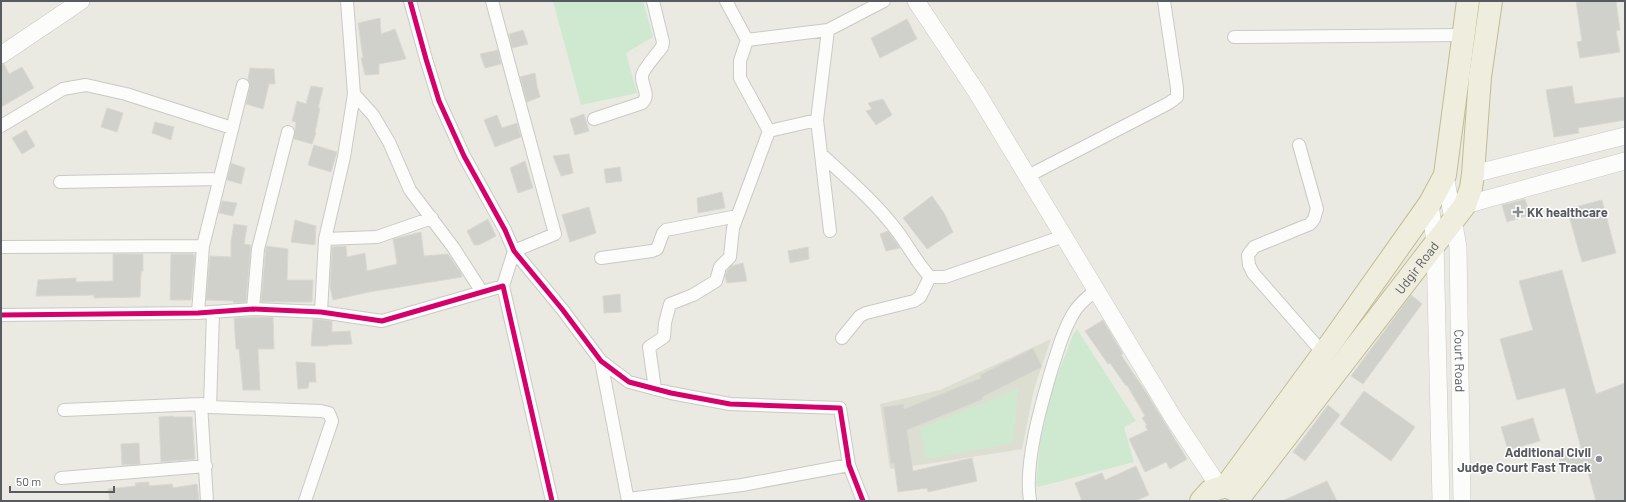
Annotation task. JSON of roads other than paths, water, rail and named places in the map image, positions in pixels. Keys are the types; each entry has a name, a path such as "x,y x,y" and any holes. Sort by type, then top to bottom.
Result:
{"highway":[{"name":"Udgir Road","path":"1234,492 1323,353 1430,203 1446,175 1468,1"},
{"name":"Udgir Road","path":"1234,492 1460,213 1471,188 1480,77 1491,1"},
{"path":"1201,501 1210,491 1234,492"}],"street":[{"path":"1,55 81,1"},
{"path":"322,312 325,239 344,157 354,94 347,1"},
{"path":"410,1 439,101 464,156 505,230 514,251 562,309 601,361 630,382 655,389 730,404 840,408 849,465 863,501"},
{"path":"492,1 555,234 514,251 502,286 552,501"},
{"path":"594,119 642,103 646,100 647,95 642,74 662,47 663,42 653,1"},
{"path":"655,389 649,347 664,337 665,322 670,304 693,295 716,281 720,267 730,258 733,228 769,131 740,78 740,61 747,40 726,1"},
{"path":"747,40 828,30 884,1"},
{"path":"916,1 976,91 1174,420 1234,492"},
{"path":"1028,176 1169,103 1176,97 1177,88 1164,1"},
{"path":"828,30 817,120 830,231"},
{"path":"1234,37 1463,35"},
{"path":"1,126 63,89 86,85 126,94 232,128"},
{"path":"198,313 203,246 243,85"},
{"path":"354,94 373,115 388,142 410,190 453,247 482,292"},
{"path":"769,131 817,120"},
{"path":"253,309 258,249 288,132"},
{"path":"1473,174 1625,136"},
{"path":"1299,144 1317,209 1314,218 1310,224 1254,247 1248,255 1249,265 1253,273 1323,353"},
{"path":"822,155 856,186 895,227 923,270 930,277 945,276 1064,236"},
{"path":"1460,213 1625,161"},
{"name":"Court Road","path":"1446,175 1460,213 1458,248 1462,501"},
{"path":"60,182 219,179"},
{"path":"1430,203 1435,243 1441,501"},
{"path":"601,258 652,251 657,249 666,230 737,216"},
{"path":"325,239 377,237 432,218"},
{"path":"1,247 203,246"},
{"path":"842,338 860,316 866,313 914,301 920,297 930,277"},
{"path":"1,315 198,313 253,309 322,312 382,321 502,286"},
{"path":"1030,501 1029,480 1035,438 1042,404 1062,335 1073,313 1082,302 1096,290"},
{"path":"207,501 206,406 213,312"},
{"path":"601,361 628,500 742,485 849,465"},
{"path":"64,410 206,406 329,412 332,421 305,501"},
{"path":"61,478 206,466"}],"place":[{"name":"KK healthcare","path":"1518,212"},
{"name":"Additional Civil Judge Court Fast Track","path":"1599,459"}]}
